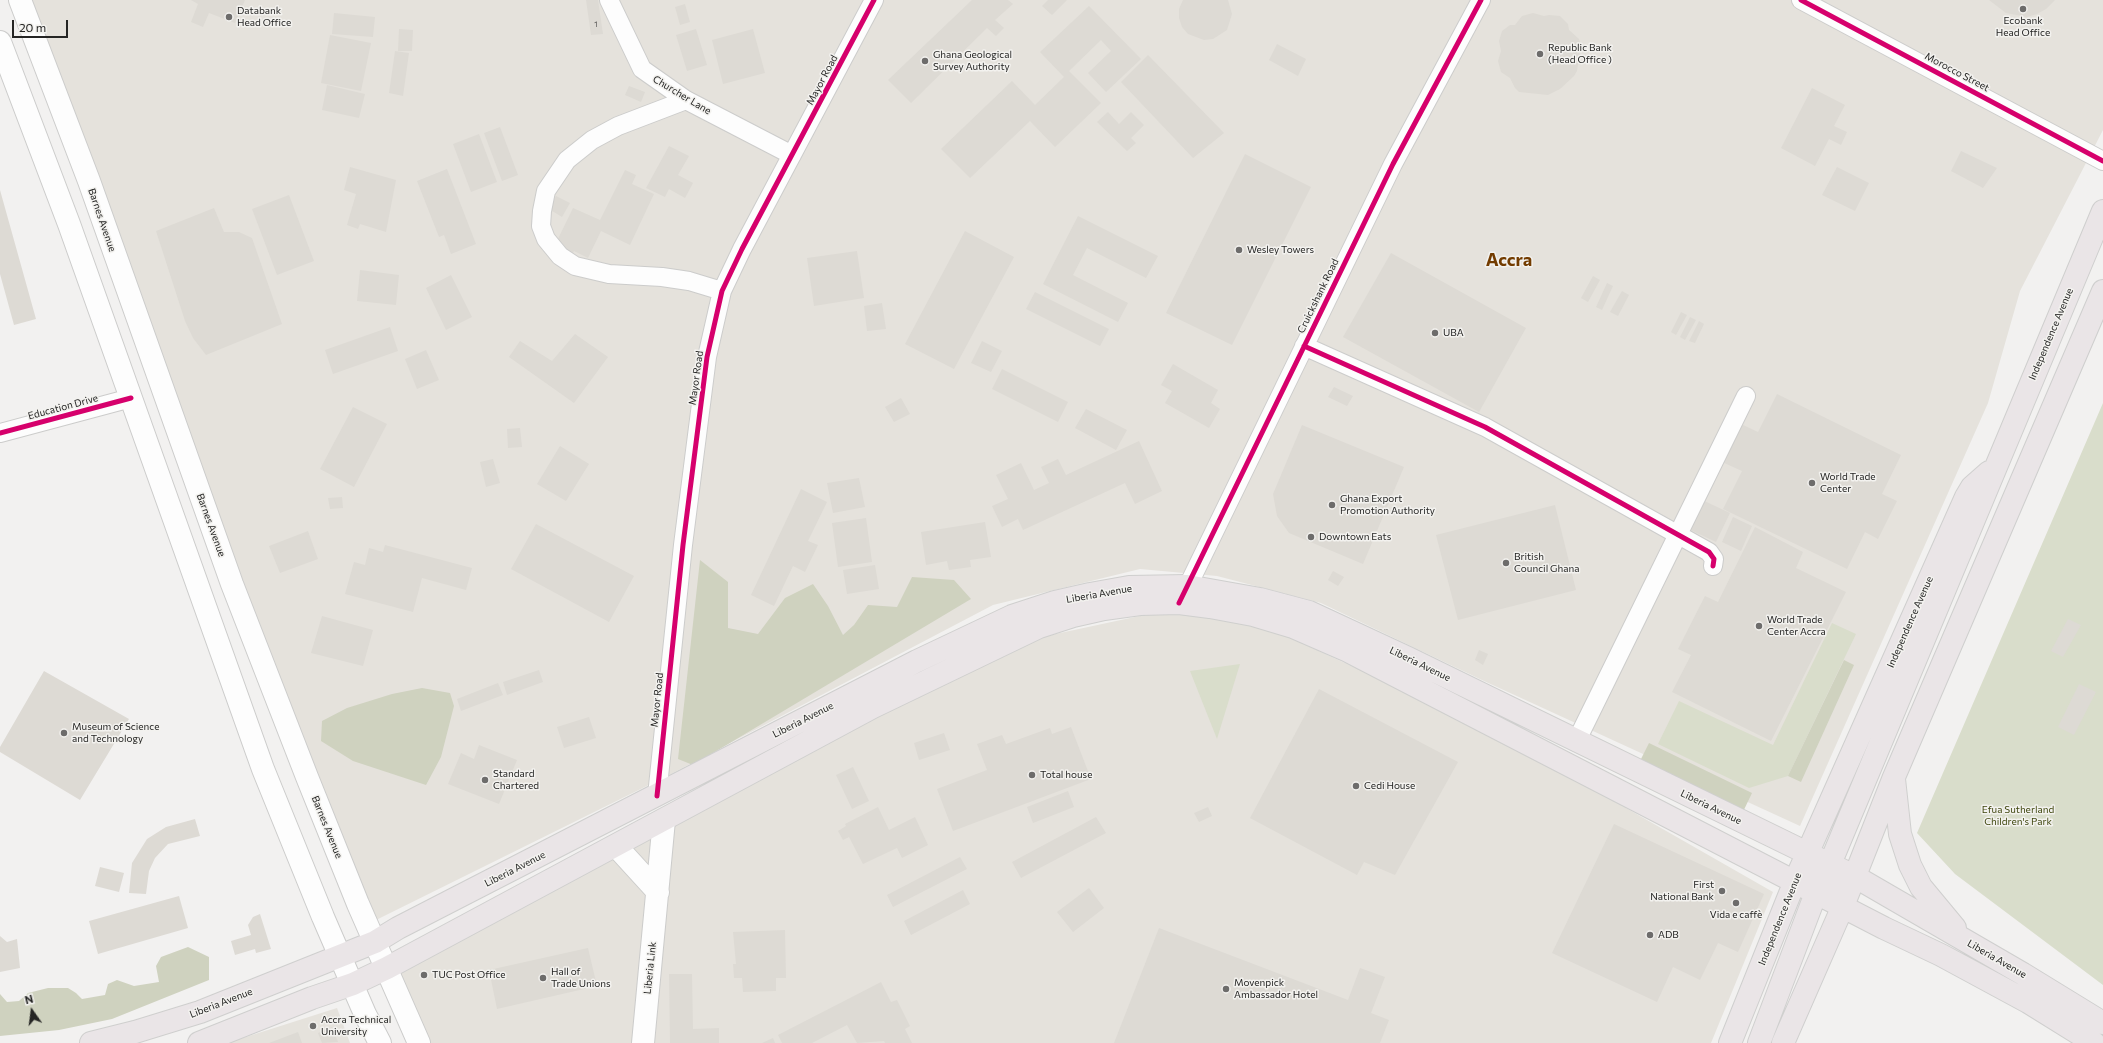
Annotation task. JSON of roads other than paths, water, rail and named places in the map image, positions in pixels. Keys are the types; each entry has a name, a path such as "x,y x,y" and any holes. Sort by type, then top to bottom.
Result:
{"main road":[{"name":"Barnes Avenue","path":"20,0 89,182 232,584 307,777 374,942 387,968 419,1043"},
{"path":"0,42 69,224 262,769 340,956 380,1043"},
{"name":"Independence Avenue","path":"1730,1043 1795,881 1966,496 1972,487 1996,465 2103,211"},
{"path":"1783,1043 1843,906 1894,777 2103,291"},
{"path":"1843,906 1836,890 1830,864 1996,465"},
{"name":"Liberia Avenue","path":"91,1043 135,1032 200,1012 374,942 398,928 917,661 1012,616 1055,602 1130,587 1183,595 1260,599 1310,612 1408,658 1576,742 1808,852 1882,892 2023,974 2103,1023"},
{"name":"Liberia Avenue","path":"199,1043 312,998 353,984 387,968 873,707 1039,627 1073,616 1104,609 1140,604 1183,595 1210,607 1253,615 1293,627 1348,651 2028,1002 2094,1043"},
{"path":"1894,777 1900,834 1910,865 1921,887 1966,942"},
{"name":"Liberia Link","path":"643,1043 664,820"},
{"path":"1769,868 1784,868 1790,863 1792,856 1788,843"},
{"path":"616,846 658,892"},
{"path":"1759,1043 1816,893 1814,867 1808,852"},
{"path":"1866,918 1862,912 1861,905 1863,898 1868,893 1882,892"}],"street":[{"name":"Churcher Lane","path":"609,0 642,68 686,100 792,155"},
{"name":"Mayor Road","path":"657,796 681,560 707,357 722,291 742,249 874,0"},
{"name":"Cruickshank Road","path":"1183,595 1393,164 1481,0"},
{"name":"Morocco Street","path":"1801,0 2103,161"},
{"path":"686,100 618,126 592,140 567,160 546,191 541,226 546,239 560,256 575,266 608,274 662,277 689,281 722,291"},
{"path":"1304,346 1485,427 1709,552 1714,559 1713,566"},
{"path":"1576,742 1746,396"},
{"name":"Education Drive","path":"0,433 131,398"}],"place":[{"name":"Ecobank Head Office","path":"2023,9"},
{"name":"Databank Head Office","path":"229,17"},
{"name":"Republic Bank (Head Office )","path":"1540,54"},
{"name":"Ghana Geological Survey Authority","path":"925,61"},
{"name":"Wesley Towers","path":"1239,250"},
{"name":"UBA","path":"1435,333"},
{"name":"World Trade Center","path":"1812,483"},
{"name":"Ghana Export Promotion Authority","path":"1332,505"},
{"name":"Downtown Eats","path":"1311,537"},
{"name":"British Council Ghana","path":"1506,563"},
{"name":"World Trade Center Accra","path":"1759,626"},
{"name":"Museum of Science and Technology","path":"64,733"},
{"name":"Total house","path":"1032,775"},
{"name":"Standard Chartered","path":"485,780"},
{"name":"Cedi House","path":"1356,786"},
{"name":"First National Bank","path":"1722,891"},
{"name":"Vida e caffè","path":"1736,903"},
{"name":"ADB","path":"1650,935"},
{"name":"TUC Post Office","path":"424,975"},
{"name":"Hall of Trade Unions","path":"543,978"},
{"name":"Movenpick Ambassador Hotel","path":"1226,989"},
{"name":"Accra Technical University","path":"313,1026"}],"district":[{"name":"Accra","path":"1509,260"}],"park label":[{"name":"Efua Sutherland Children's Park","path":"2018,816"}]}
